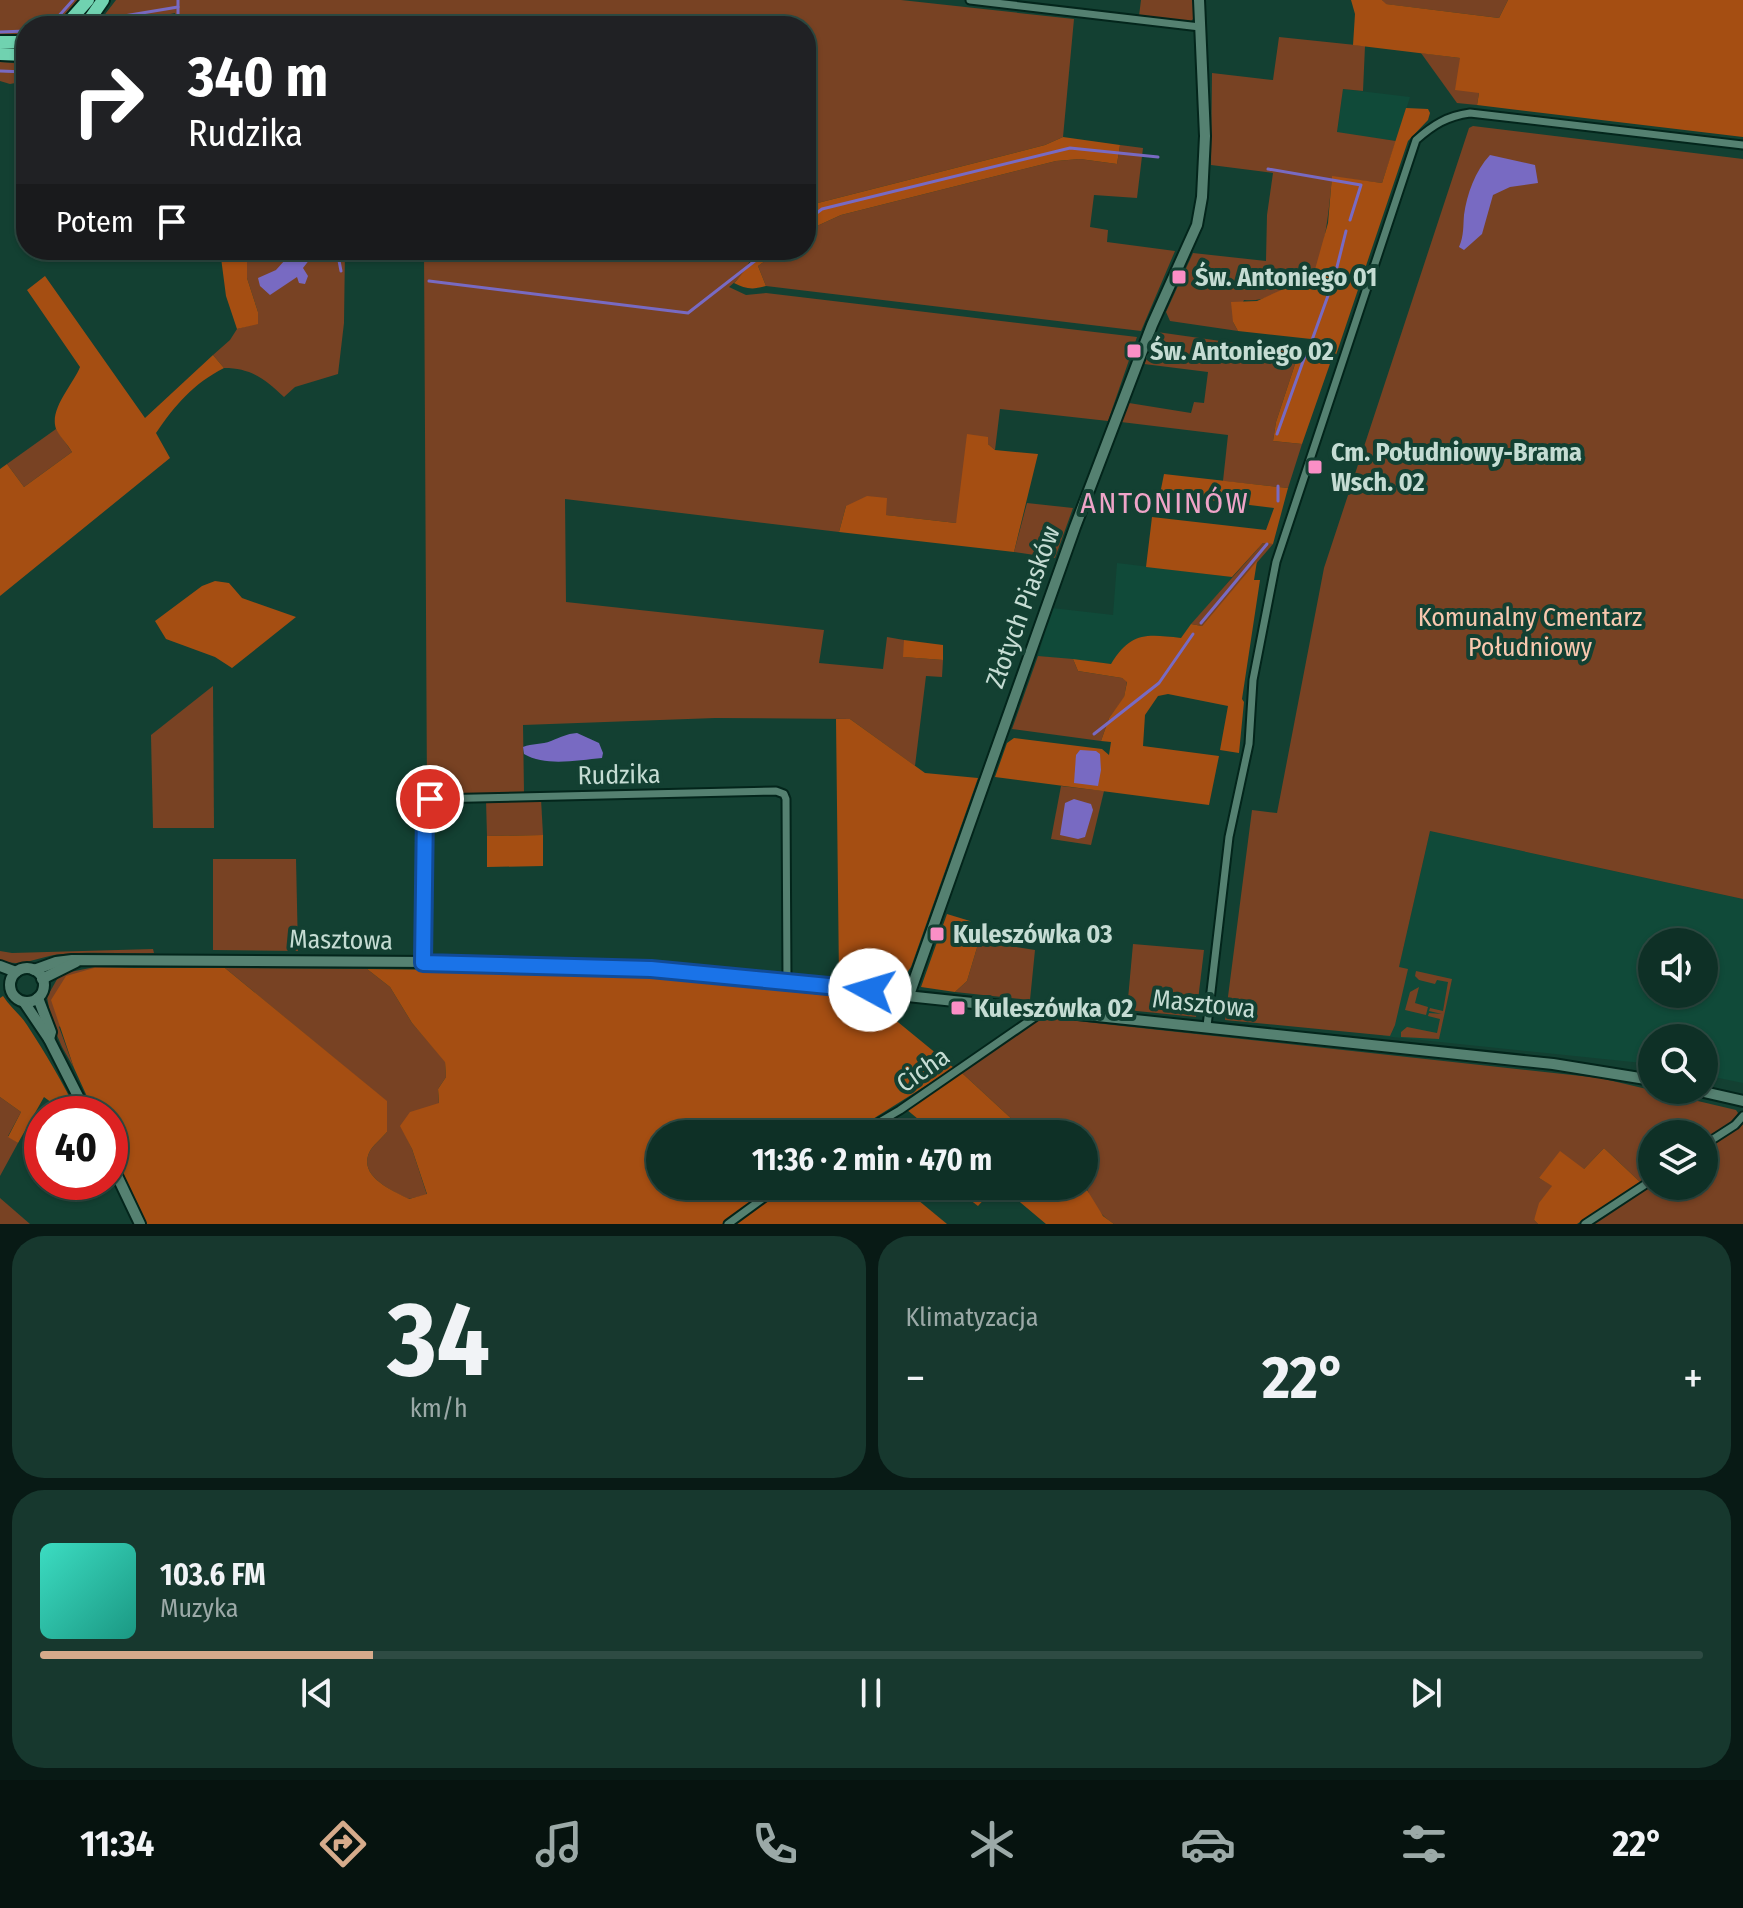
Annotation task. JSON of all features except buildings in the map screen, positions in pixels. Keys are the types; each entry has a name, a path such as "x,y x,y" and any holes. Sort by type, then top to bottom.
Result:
{"highway":[{"path":"74,16 88,0"}],"street":[{"path":"970,0 1200,27"},
{"name":"Złotych Piasków","path":"909,995 1075,527 1152,325 1197,225 1202,197 1205,136 1199,0"},
{"path":"1207,1026 1229,837 1249,744 1253,680 1276,562 1416,140 1436,122 1456,114 1470,113 1743,145"},
{"name":"Rudzika","path":"423,963 425,809 430,799 780,791 786,799 787,982"},
{"name":"Masztowa","path":"34,970 62,961 638,968 1207,1026 1553,1064 1638,1078"},
{"name":"Masztowa","path":"42,979 78,961"},
{"path":"0,966 9,977 12,994 24,1002 49,1039 78,1096"},
{"path":"9,977 25,968 34,970 42,979 43,990 38,998 24,1002"},
{"path":"38,998 51,1032 49,1039"},
{"name":"Cicha","path":"883,1120 1047,1009"},
{"path":"1718,1095 1743,1101"},
{"path":"1718,1136 1743,1116"},
{"path":"1585,1224 1638,1189"},
{"path":"128,1199 140,1224"},
{"path":"728,1224 761,1200"}],"shaded area":[{"path":"1351,0 1382,0 1386,4 1499,18 1508,0 1743,0 1743,137 1477,105 1479,93 1455,90 1460,58 1353,45 1355,14"},
{"path":"1343,89 1410,97 1396,141 1337,133"},
{"path":"1406,108 1428,109 1428,120 1408,141 1335,358 1332,358 1302,444 1273,441 1276,422 1299,352 1324,356 1329,341 1238,331 1233,322 1231,302 1257,301 1306,282 1314,273 1328,223 1332,176 1382,183"},
{"path":"1063,137 1120,145 1117,164 1080,159 1056,161 841,215 816,226 816,203 1045,145"},
{"path":"1490,155 1535,165 1538,183 1510,187 1493,195 1482,234 1464,250 1459,247 1467,199 1476,175"},
{"path":"221,260 247,260 247,278 258,312 258,324 237,329 226,296"},
{"path":"285,260 309,260 303,268 308,276 305,284 299,283 297,277 270,295 260,286 258,278 276,270"},
{"path":"752,260 766,260 758,266 766,286 749,288 734,283"},
{"path":"45,276 145,418 213,355 224,368 186,396 156,433 170,458 0,596 0,469 7,464 24,487 72,452 57,431 55,415 80,367 27,290"},
{"path":"967,434 988,437 988,444 995,450 1038,454 1014,552 839,532 846,506 867,496 887,498 886,515 956,523"},
{"path":"1164,474 1288,488 1273,544 1263,543 1232,577 1146,567 1152,517 1266,530 1274,508 1160,494"},
{"path":"1257,561 1254,580 1260,580 1242,699 1239,753 1220,750 1228,706 1168,694 1158,696 1145,715 1143,746 1219,756 1209,805 995,777 1007,743 1014,738 1102,749 1109,755 1111,742 1101,741 1109,718 1124,697 1127,682 1122,678 1078,671 1073,659 1111,664 1125,646 1140,638 1181,638 1191,624 1202,626"},
{"path":"1117,563 1232,577 1181,638 1162,636 1111,664 1038,656 1052,608 1113,615"},
{"path":"215,581 229,583 242,598 296,617 232,668 215,657 166,639 155,621 202,586"},
{"path":"904,640 943,645 943,660 903,657"},
{"path":"836,719 850,719 925,773 978,778 911,967 905,975 888,982 839,978"},
{"path":"577,733 599,743 602,758 552,762 524,754 523,747"},
{"path":"1080,750 1100,754 1098,786 1074,783 1076,755"},
{"path":"1074,799 1091,804 1093,810 1085,837 1078,839 1060,835 1065,803"},
{"path":"1430,831 1743,899 1743,1083 1718,1078 1718,1024 1638,1024 1638,1063 1383,1036"},
{"path":"543,835 543,866 487,867 487,836"},
{"path":"947,914 970,921 979,941 967,981 955,992 921,987"},
{"path":"94,968 225,968 387,1101 387,1132 369,1153 367,1161 379,1182 409,1199 427,1194 412,1149 400,1126 410,1112 439,1103 438,1089 446,1077 445,1062 412,1023 390,987 367,969 602,972 871,1000 954,1068 871,1120 646,1120 646,1200 757,1200 724,1224 147,1224 128,1184 128,1096 87,1096 51,1000 66,976"},
{"path":"3,996 24,1021 68,1096 24,1096 24,1132 18,1143 8,1137 21,1112 0,1097 0,998"},
{"path":"962,1073 1013,1120 919,1120 906,1109"},
{"path":"1604,1148 1638,1183 1577,1224 1538,1224 1534,1220 1539,1203 1552,1186 1539,1178 1560,1151 1584,1169"},
{"path":"768,1200 918,1200 947,1224 736,1224"},
{"path":"1018,1200 1093,1200 1103,1216 1114,1224 1046,1224"}],"green space":[{"path":"0,0 84,0 68,16 16,16 16,39 0,38"},
{"path":"116,0 901,0 1074,19 1063,137 1045,145 816,203 816,16 175,16 175,13 161,16 104,16"},
{"path":"1141,0 1195,0 1195,17 1191,21 1139,16"},
{"path":"1382,0 1508,0 1499,18 1385,4"},
{"path":"1279,37 1365,46 1363,91 1343,89 1337,132 1396,141 1382,183 1332,177 1326,232 1314,273 1306,281 1268,297 1244,300 1233,322 1238,331 1170,321 1166,312 1193,253 1266,261 1267,215 1273,173 1211,165 1212,73 1273,80"},
{"path":"1421,53 1460,58 1479,93 1477,105 1457,103"},
{"path":"0,62 16,63 16,83 0,81"},
{"name":"Komunalny Cmentarz Południowy","path":"1473,126 1743,159 1743,899 1430,831 1399,967 1408,969 1390,1036 1225,1020 1252,810 1277,813 1324,568 1469,128"},
{"path":"1120,145 1143,148 1137,198 1094,195 1090,227 1108,230 1107,242 1175,251 1141,331 766,286 758,266 766,260 816,260 816,226 841,215 1056,161 1080,159 1117,164"},
{"path":"247,260 345,260 344,323 338,374 295,387 284,397 257,376 224,368 213,355 237,329 258,323 258,312 247,278"},
{"path":"424,260 750,260 744,274 729,287 746,295 766,293 1137,337 1108,421 1000,409 995,450 988,444 956,523 885,515 846,506 839,532 565,499 566,602 824,630 819,663 883,669 887,637 904,640 904,657 943,660 942,677 926,676 915,766 850,719 715,718 523,725 524,792 427,795"},
{"path":"1157,332 1299,352 1276,422 1273,441 1302,444 1288,488 1223,481 1228,435 1121,422 1129,403 1191,413 1194,402 1204,403 1208,372 1144,364"},
{"path":"56,429 72,452 24,487 7,464"},
{"path":"1027,503 1073,508 1055,558 1014,552"},
{"path":"1263,543 1273,544 1202,626 1191,624"},
{"path":"1038,656 1073,659 1078,671 1127,681 1124,698 1109,718 1101,741 1012,729"},
{"path":"213,686 214,828 153,828 151,735"},
{"path":"1061,786 1104,791 1091,845 1051,839"},
{"path":"541,799 543,835 487,836 486,800"},
{"path":"213,859 296,859 298,951 213,950"},
{"path":"979,941 1035,950 1030,1000 955,992 967,981"},
{"path":"1133,944 1204,950 1196,1017 1127,1010"},
{"path":"153,949 154,953 63,954 16,963 0,960 0,951"},
{"path":"95,967 135,968 59,1027 74,1068 48,1014 47,997 60,974"},
{"path":"225,968 367,969 390,987 412,1023 445,1061 446,1077 438,1089 439,1104 401,1126 427,1195 408,1199 379,1182 369,1169 369,1153 387,1132 386,1101"},
{"path":"1416,971 1452,979 1439,1039 1401,1037 1401,1032 1407,1027 1437,1033 1440,1019 1428,1016 1429,1013 1442,1014 1429,1011 1430,1008 1443,1011 1448,982 1437,980 1435,984 1419,980 1415,976"},
{"path":"1419,987 1415,1003 1428,1007 1426,1015 1405,1010 1410,992"},
{"path":"1040,1017 1600,1078 1638,1087 1638,1104 1710,1104 1738,1113 1732,1123 1718,1132 1718,1120 1638,1120 1638,1180 1604,1148 1584,1169 1539,1178 1553,1186 1534,1220 1538,1224 1114,1224 1092,1200 1098,1200 1098,1120 1013,1120 962,1073"},
{"path":"0,1097 21,1112 8,1136 18,1143 0,1176"},
{"path":"1743,1121 1743,1224 1592,1224 1638,1193 1638,1200 1718,1200 1718,1140"},
{"path":"0,1198 30,1224 0,1224"}],"waterway":[{"path":"59,16 73,0"},
{"path":"178,0 178,16"},
{"path":"124,16 178,7"},
{"path":"0,32 16,31"},
{"path":"0,71 16,72"},
{"path":"816,214 822,209 1070,148 1158,157"},
{"path":"1268,169 1361,185 1350,220"},
{"path":"1312,340 1334,279 1346,231"},
{"path":"339,260 341,271"},
{"path":"429,281 688,313 756,260"},
{"path":"1277,434 1305,356"},
{"path":"1278,486 1278,501"},
{"path":"1201,623 1267,544"},
{"path":"1094,734 1159,683 1193,634"}],"place":[{"name":"Św. Antoniego 01","path":"1179,277"},
{"name":"Św. Antoniego 02","path":"1134,351"},
{"name":"Cm. Południowy-Brama Wsch. 02","path":"1315,467"},
{"name":"Kuleszówka 03","path":"937,934"},
{"name":"Kuleszówka 02","path":"958,1008"}],"district":[{"name":"ANTONINÓW","path":"1165,503"}],"route":[{"path":"430,799 425,809 423,963 651,969 870,990"}]}
